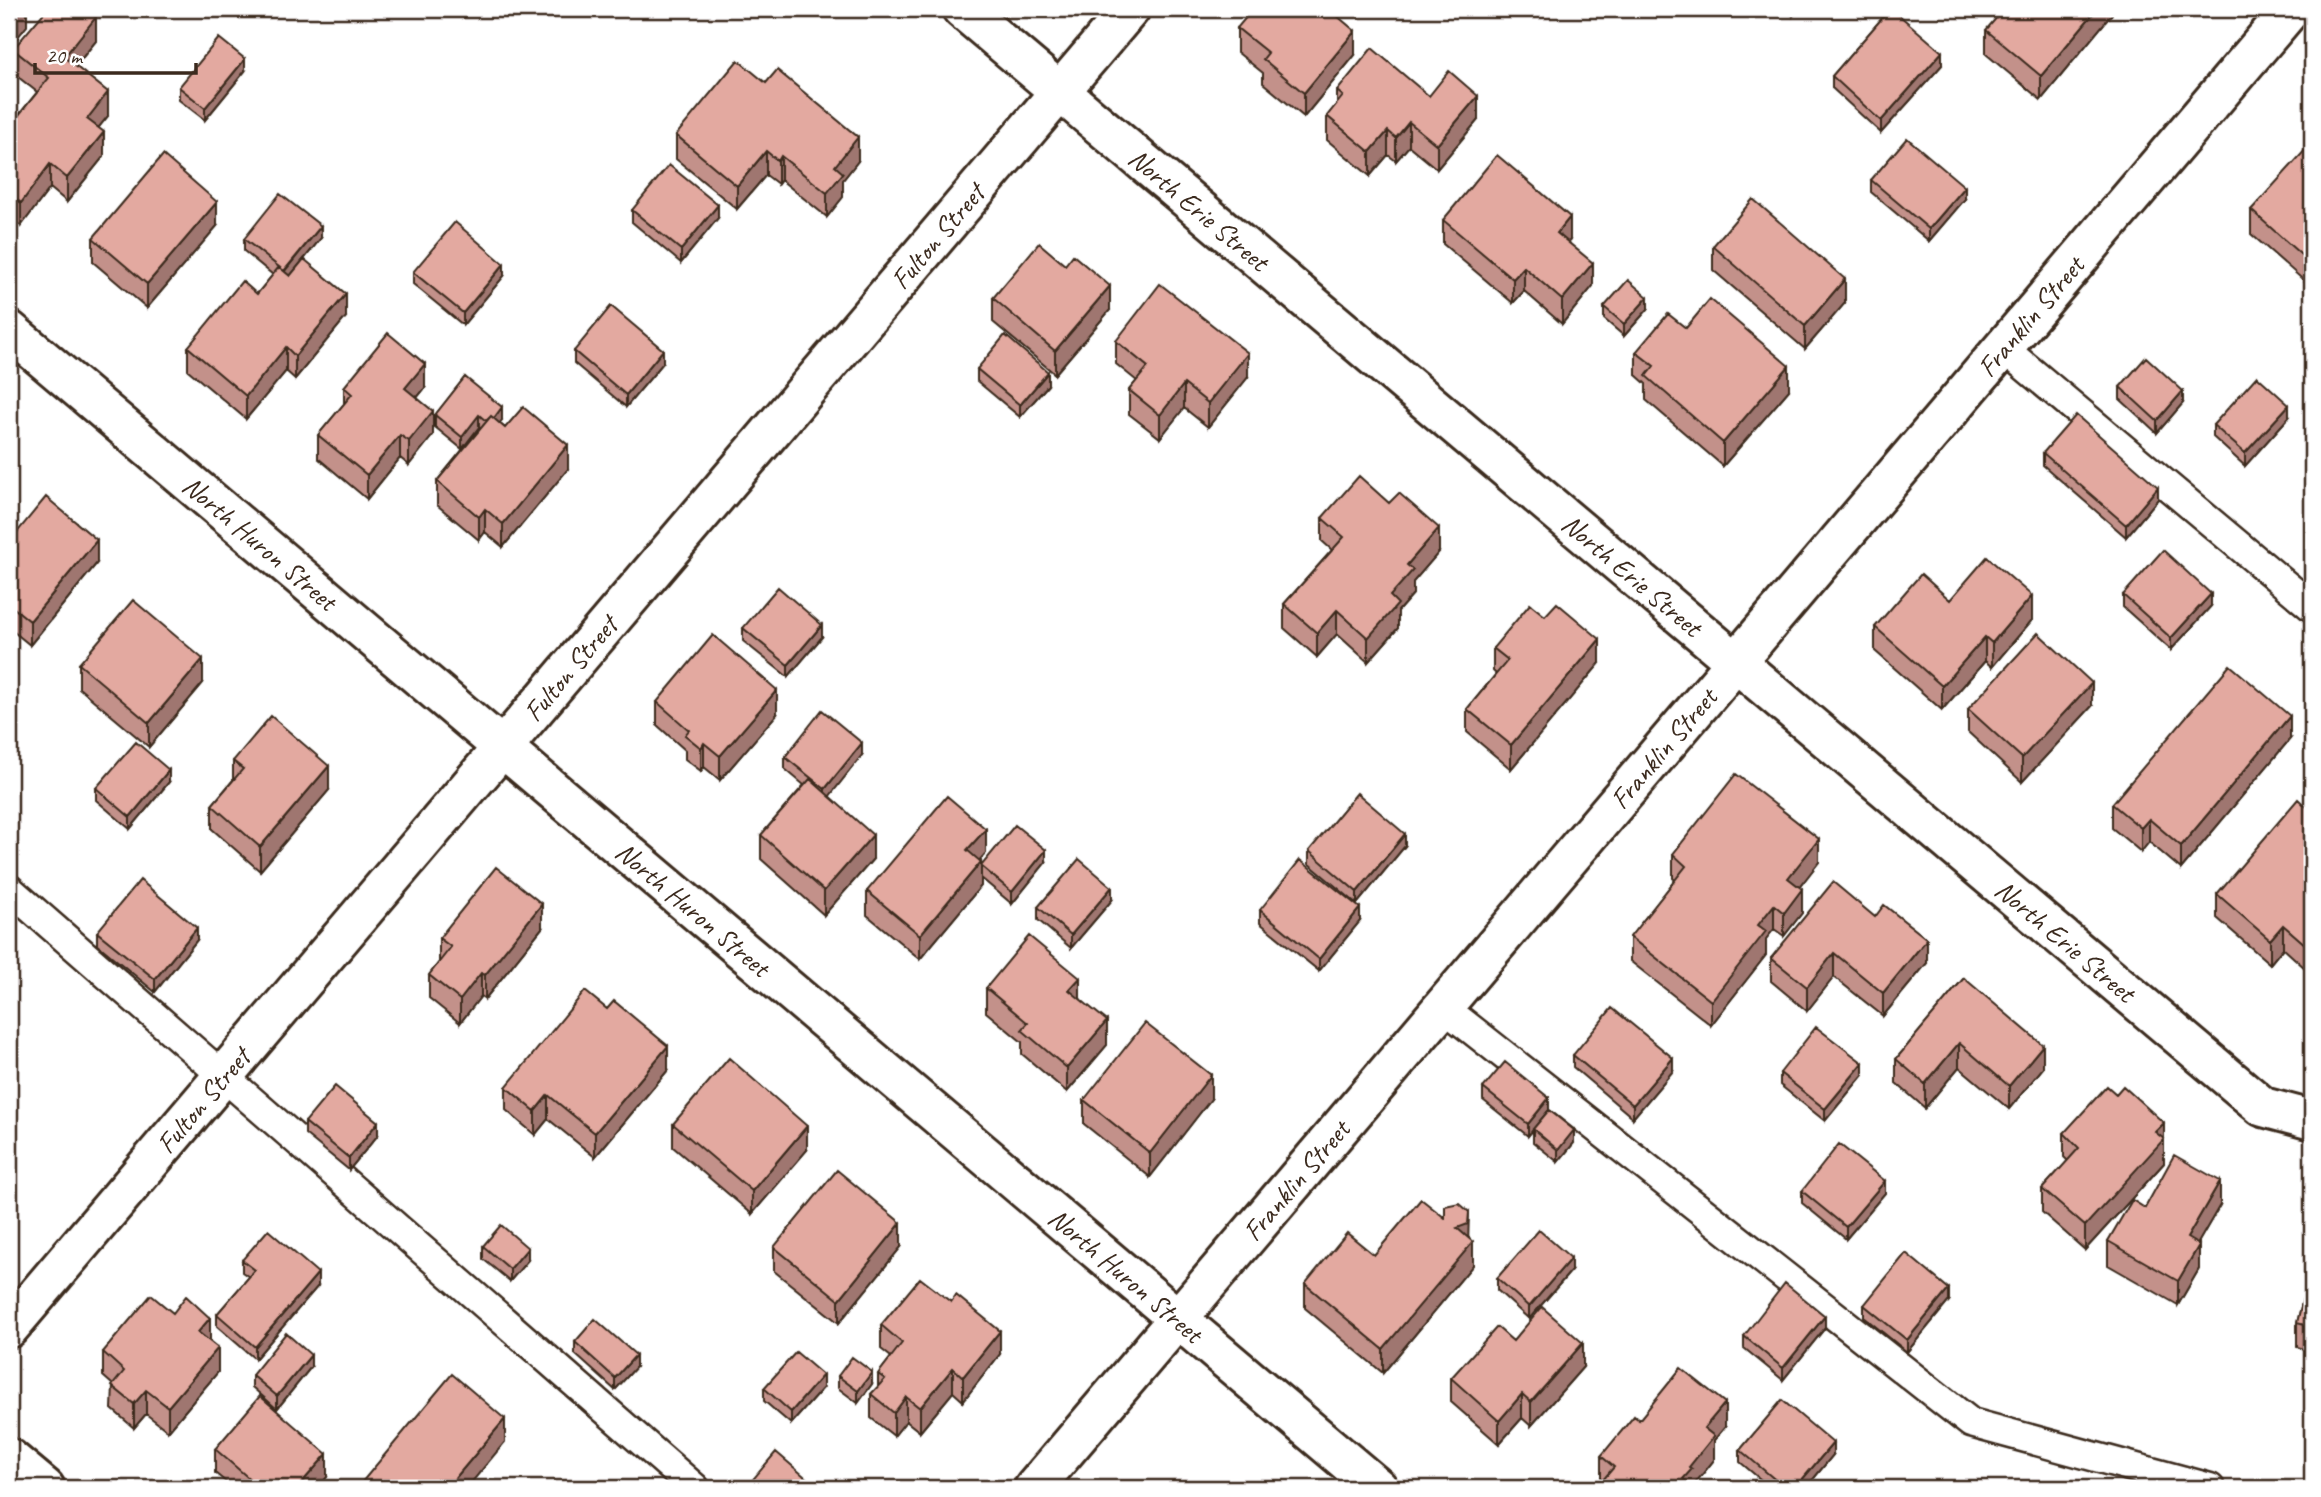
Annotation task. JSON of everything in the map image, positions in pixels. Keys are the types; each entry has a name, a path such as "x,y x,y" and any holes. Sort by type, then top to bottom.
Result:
{"street":[{"name":"North Erie Street","path":"962,9 2263,1107 2312,1120"},
{"name":"Fulton Street","path":"9,1328 1130,9"},
{"name":"Franklin Street","path":"1034,1488 2291,9"},
{"path":"2299,9 2312,20"},
{"name":"North Huron Street","path":"9,330 1378,1488"},
{"path":"9,1458 45,1488"}],"lane":[{"path":"2003,348 2312,607"},
{"path":"9,889 222,1078 695,1488"},
{"path":"1443,1007 1970,1423 2210,1488"}],"building":[{"path":"9,9 22,9 9,24"},
{"path":"47,9 86,9 96,17 64,57 108,92 87,119 104,132 67,178 50,164 21,203 9,193 9,127 49,78 13,49"},
{"path":"1253,9 1329,9 1355,31 1304,93 1263,59 1268,53 1237,28"},
{"path":"1890,9 1942,52 1881,121 1832,76"},
{"path":"2004,9 2097,9 2041,76 1986,30"},
{"path":"219,38 245,59 205,108 179,87"},
{"path":"1372,48 1429,96 1449,71 1478,96 1437,145 1409,122 1396,138 1388,131 1370,152 1327,116 1343,96 1337,91"},
{"path":"738,60 766,83 777,70 858,137 835,166 843,173 827,193 781,156 778,161 766,151 737,186 676,135"},
{"path":"1907,138 1965,187 1929,229 1871,180"},
{"path":"2308,147 2312,151 2312,258 2309,262 2251,210"},
{"path":"163,155 217,202 147,284 93,238"},
{"path":"1497,155 1570,217 1557,233 1593,263 1562,300 1524,267 1513,279 1443,220"},
{"path":"669,165 718,205 681,250 632,210"},
{"path":"280,194 321,226 284,271 244,239"},
{"path":"1753,199 1845,279 1805,326 1713,246"},
{"path":"455,222 504,264 463,313 413,272"},
{"path":"1039,243 1065,265 1073,255 1110,286 1055,351 993,298"},
{"path":"304,259 346,294 295,356 286,347 246,396 188,347 242,281 257,294 279,267 290,276"},
{"path":"1628,280 1648,297 1624,324 1604,307"},
{"path":"1160,284 1248,353 1208,403 1184,384 1160,415 1129,390 1148,367 1116,341"},
{"path":"1710,299 1789,366 1723,443 1646,376 1654,366 1636,352 1668,314 1686,328"},
{"path":"611,306 663,350 626,395 574,351"},
{"path":"388,333 425,364 405,388 433,411 409,441 400,435 367,475 318,435 352,394 344,387"},
{"path":"1005,335 1048,372 1020,405 977,369"},
{"path":"2146,357 2183,391 2157,421 2120,387"},
{"path":"2257,376 2289,405 2245,453 2213,425"},
{"path":"465,377 502,407 494,418 491,416 486,421 479,415 462,437 435,415"},
{"path":"523,407 568,445 503,524 485,509 479,517 437,481 491,416 505,428"},
{"path":"2076,415 2158,487 2126,525 2043,453"},
{"path":"1359,476 1389,503 1399,493 1439,528 1407,565 1413,570 1390,596 1398,604 1368,638 1337,610 1317,633 1284,604 1344,537 1322,518"},
{"path":"46,497 97,540 30,621 9,604 9,542"},
{"path":"2163,550 2211,594 2171,638 2123,595"},
{"path":"1987,557 2032,596 1992,643 1985,637 1942,686 1875,627 1921,574 1950,600"},
{"path":"778,587 822,625 788,665 743,628"},
{"path":"133,600 203,659 149,723 79,664"},
{"path":"1557,603 1600,639 1511,745 1467,709 1508,660 1493,648 1530,604 1545,616"},
{"path":"2038,633 2092,683 2022,758 1968,709"},
{"path":"713,635 777,690 720,756 704,743 701,748 685,735 689,730 657,702"},
{"path":"2230,665 2290,716 2181,846 2149,819 2141,828 2112,804"},
{"path":"822,710 862,743 825,789 785,757"},
{"path":"271,716 329,766 260,847 212,805 243,769 233,761"},
{"path":"136,742 169,770 130,817 96,788"},
{"path":"1736,774 1819,839 1788,878 1802,889 1784,913 1774,905 1758,925 1766,931 1711,1001 1630,937 1686,866 1673,854"},
{"path":"810,779 873,835 824,891 761,835"},
{"path":"1357,793 1405,834 1357,892 1309,851"},
{"path":"947,796 986,829 967,850 981,862 920,935 867,891"},
{"path":"2298,799 2312,812 2312,938 2306,945 2283,925 2270,940 2217,894"},
{"path":"1015,825 1046,850 1012,892 981,866"},
{"path":"1079,859 1112,887 1071,935 1038,907"},
{"path":"1300,860 1360,908 1319,959 1260,910"},
{"path":"496,867 542,904 485,975 481,973 460,1000 429,975 451,947 439,938"},
{"path":"140,880 197,928 155,979 97,932"},
{"path":"1833,882 1875,917 1884,905 1927,939 1883,993 1834,953 1807,987 1771,958"},
{"path":"1029,936 1080,978 1069,990 1107,1021 1067,1068 1022,1030 1028,1023 986,988"},
{"path":"1964,978 2043,1045 2009,1086 1959,1043 1925,1084 1896,1059"},
{"path":"585,991 607,1009 614,1001 668,1046 595,1133 548,1095 535,1111 506,1087"},
{"path":"1612,1008 1673,1058 1633,1105 1573,1055"},
{"path":"1145,1023 1211,1075 1150,1153 1084,1100"},
{"path":"1816,1027 1863,1063 1825,1109 1780,1073"},
{"path":"729,1058 807,1126 752,1191 673,1124"},
{"path":"1505,1062 1549,1098 1528,1124 1483,1088"},
{"path":"335,1086 378,1122 349,1158 305,1122"},
{"path":"2107,1086 2116,1094 2123,1086 2164,1123 2155,1132 2164,1139 2085,1226 2042,1189 2079,1148 2064,1133"},
{"path":"1549,1110 1574,1130 1558,1150 1533,1129"},
{"path":"1839,1144 1885,1181 1846,1227 1802,1191"},
{"path":"2174,1155 2220,1181 2187,1238 2199,1245 2178,1281 2108,1241 2132,1200 2145,1208"},
{"path":"837,1170 901,1223 839,1300 774,1247"},
{"path":"1421,1199 1445,1218 1445,1206 1459,1203 1469,1212 1468,1224 1457,1228 1473,1242 1383,1349 1305,1284 1347,1233 1374,1255"},
{"path":"501,1225 528,1248 510,1269 483,1246"},
{"path":"268,1230 318,1273 255,1347 217,1314 255,1270 242,1260"},
{"path":"1539,1230 1571,1258 1529,1307 1497,1278"},
{"path":"1906,1253 1949,1289 1907,1340 1864,1305"},
{"path":"2312,1261 2312,1327 2297,1323"},
{"path":"920,1278 951,1302 956,1295 1000,1331 963,1377 953,1368 920,1408 906,1397 894,1413 871,1394 885,1379 878,1374 902,1343 881,1325"},
{"path":"1785,1283 1825,1316 1783,1368 1744,1336"},
{"path":"151,1295 173,1313 186,1296 210,1318 198,1332 218,1348 168,1407 146,1390 134,1404 112,1386 124,1371 103,1352"},
{"path":"1542,1307 1583,1343 1531,1402 1522,1394 1499,1421 1451,1378 1497,1327 1513,1341"},
{"path":"595,1319 636,1355 615,1378 575,1342"},
{"path":"286,1333 311,1355 277,1396 252,1375"},
{"path":"796,1352 823,1375 791,1412 764,1388"},
{"path":"852,1357 872,1372 858,1391 838,1376"},
{"path":"1681,1368 1725,1403 1704,1428 1714,1436 1689,1467 1692,1469 1683,1479 1688,1483 1684,1488 1596,1488 1614,1467 1601,1456 1634,1416 1639,1420"},
{"path":"452,1374 505,1419 447,1488 357,1488"},
{"path":"260,1396 327,1454 297,1488 260,1488 215,1449"},
{"path":"1782,1400 1833,1443 1795,1488 1785,1488 1740,1450"},
{"path":"776,1452 818,1488 754,1488 749,1484"},
{"path":"1771,1481 1779,1488 1765,1488"}]}
